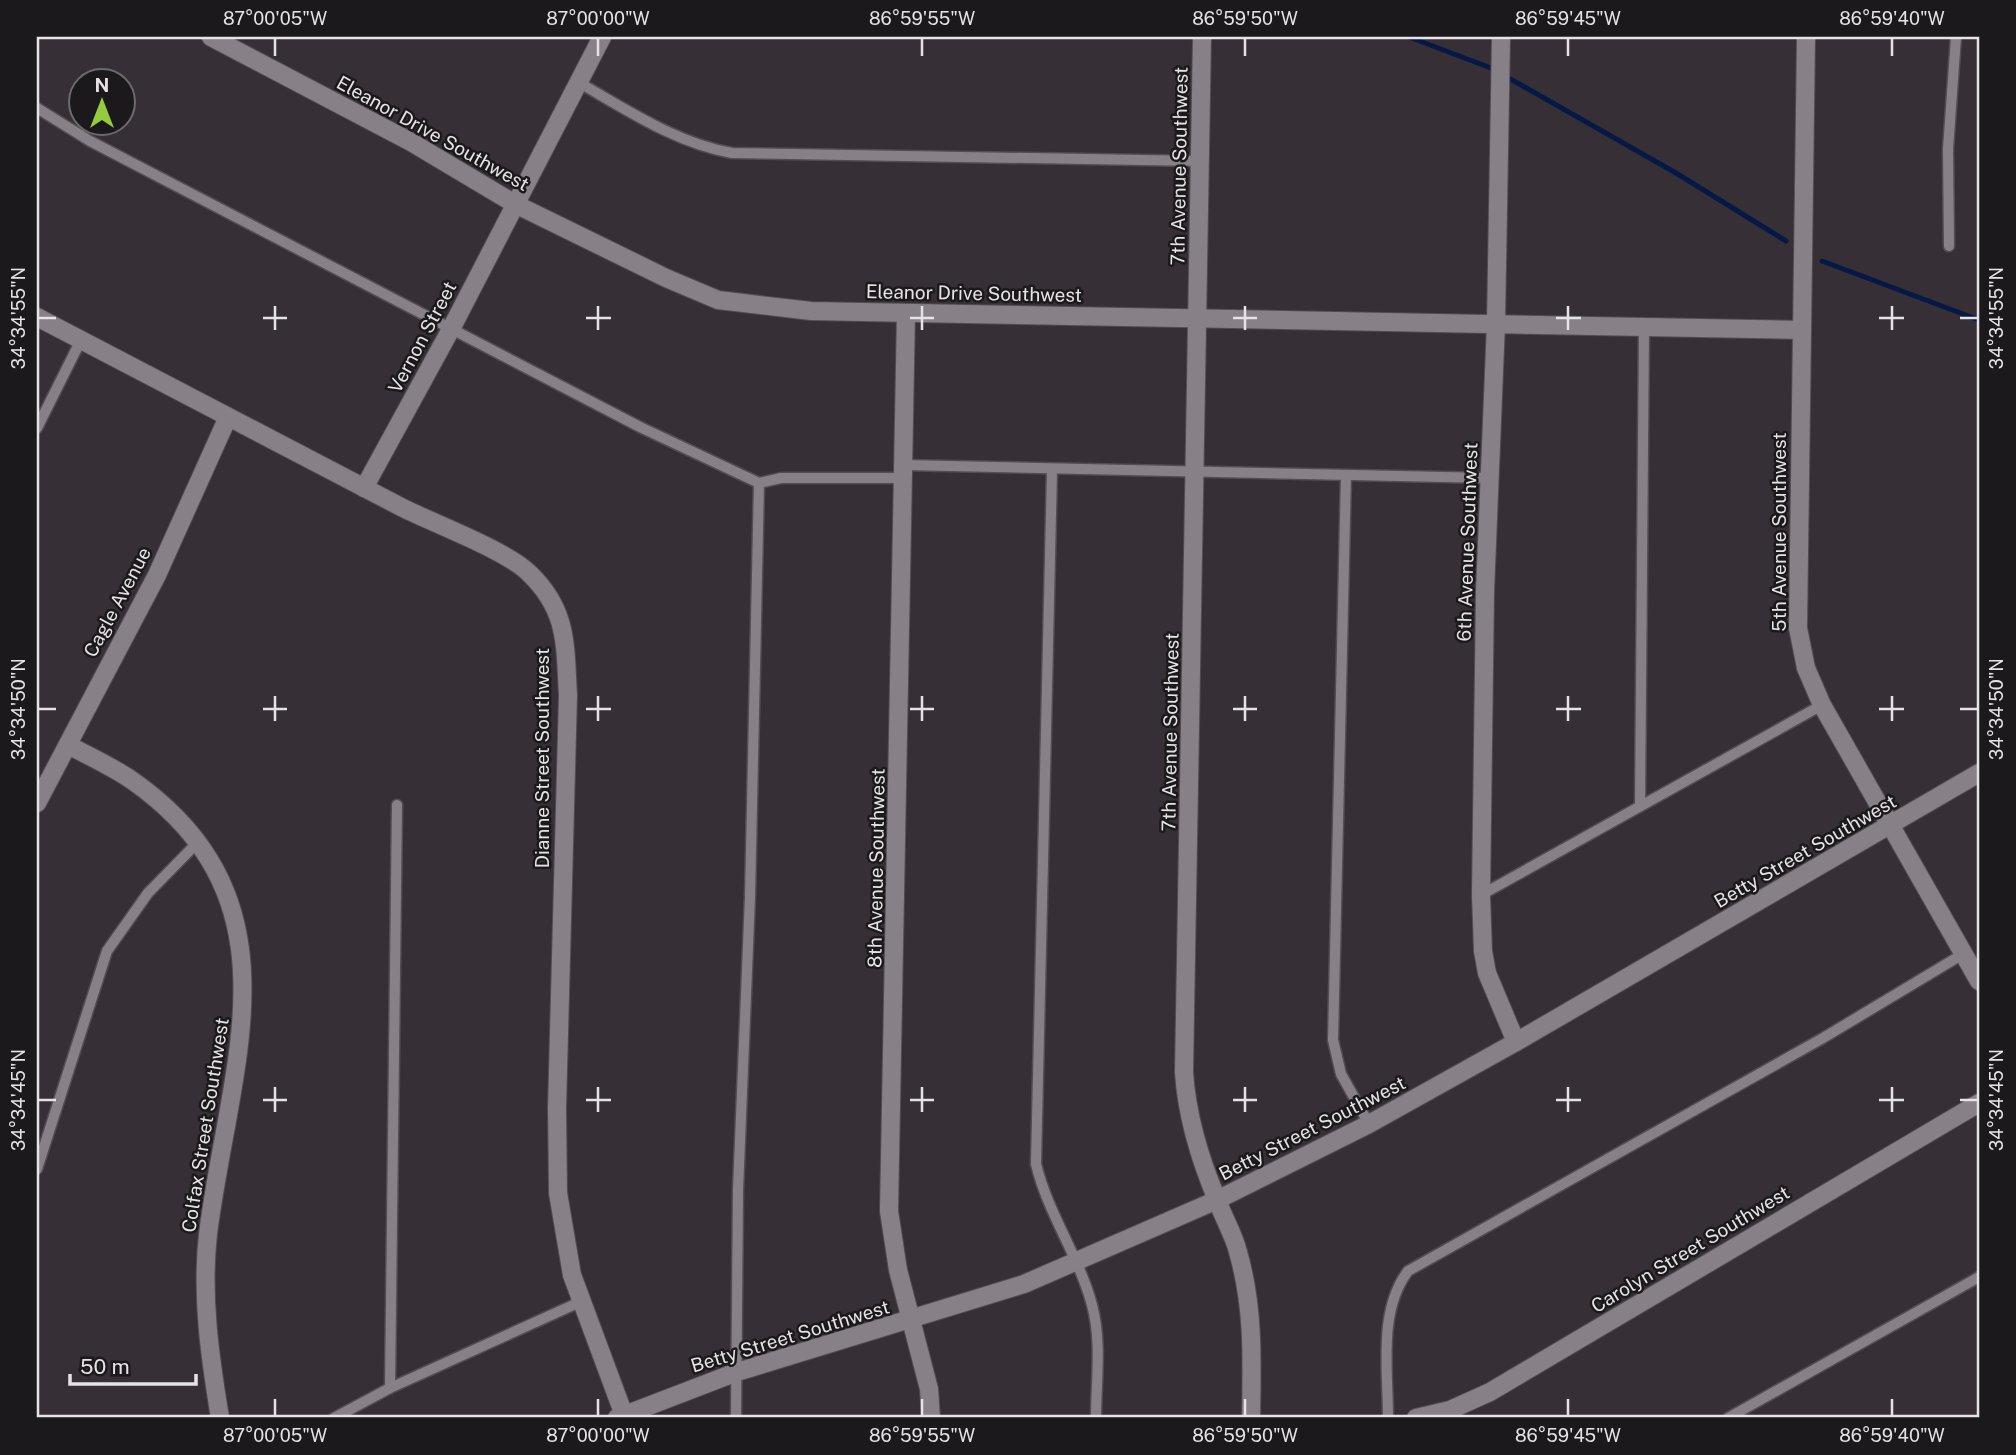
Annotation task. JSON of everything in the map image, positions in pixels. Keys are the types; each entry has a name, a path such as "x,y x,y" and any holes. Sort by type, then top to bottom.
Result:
{"street":[{"name":"Eleanor Drive Southwest","path":"211,37 411,142 515,204 718,300 811,311 1802,330"},
{"name":"Vernon Street","path":"364,488 451,329 602,37"},
{"name":"7th Avenue Southwest","path":"1202,37 1184,1072 1189,1117 1217,1200 1238,1250 1249,1307 1252,1351 1251,1418"},
{"name":"6th Avenue Southwest","path":"1501,37 1481,895 1483,951 1488,973 1516,1042"},
{"name":"5th Avenue Southwest","path":"1807,37 1798,628 1806,668 1822,705 1979,981"},
{"name":"8th Avenue Southwest","path":"906,313 889,1211 893,1251 929,1389 931,1418"},
{"name":"Dianne Street Southwest","path":"37,317 364,488 512,560 529,573 556,607 564,631 568,695 557,1108 558,1193 563,1235 580,1302 621,1416"},
{"name":"Cagle Avenue","path":"37,803 194,498 228,417"},
{"name":"Colfax Street Southwest","path":"68,745 130,779 198,842 223,889 237,928 243,969 242,1031 208,1236 206,1277 209,1347 220,1418"},
{"name":"Betty Street Southwest","path":"621,1416 737,1373 985,1297 1075,1263 1217,1200 1369,1124 1516,1042 1892,826 1979,773"},
{"name":"Carolyn Street Southwest","path":"1416,1418 1450,1410 1490,1392 1979,1103"}],"lane":[{"path":"1949,246 1948,149 1956,37"},
{"path":"578,82 648,122 704,148 732,153 1200,161"},
{"path":"37,108 90,141 451,329 640,427 759,483 781,478 903,472 1052,470 1490,478"},
{"path":"1640,806 1644,327"},
{"path":"37,428 82,340"},
{"path":"1052,470 1036,1164 1045,1195 1092,1304 1098,1339 1096,1418"},
{"path":"1346,475 1333,1040 1341,1074 1369,1124"},
{"path":"736,1418 738,1190 750,897 759,483"},
{"path":"1481,895 1822,705"},
{"path":"390,1388 397,805"},
{"path":"37,1169 107,951 148,893 198,842"},
{"path":"1388,1418 1389,1309 1396,1287 1408,1270 1811,1045 1963,954"},
{"path":"1728,1418 1979,1278"},
{"path":"334,1418 390,1388 580,1302"}],"waterway":[{"path":"1409,37 1491,68 1676,173 1786,241"},
{"path":"1822,261 1979,320"}]}
